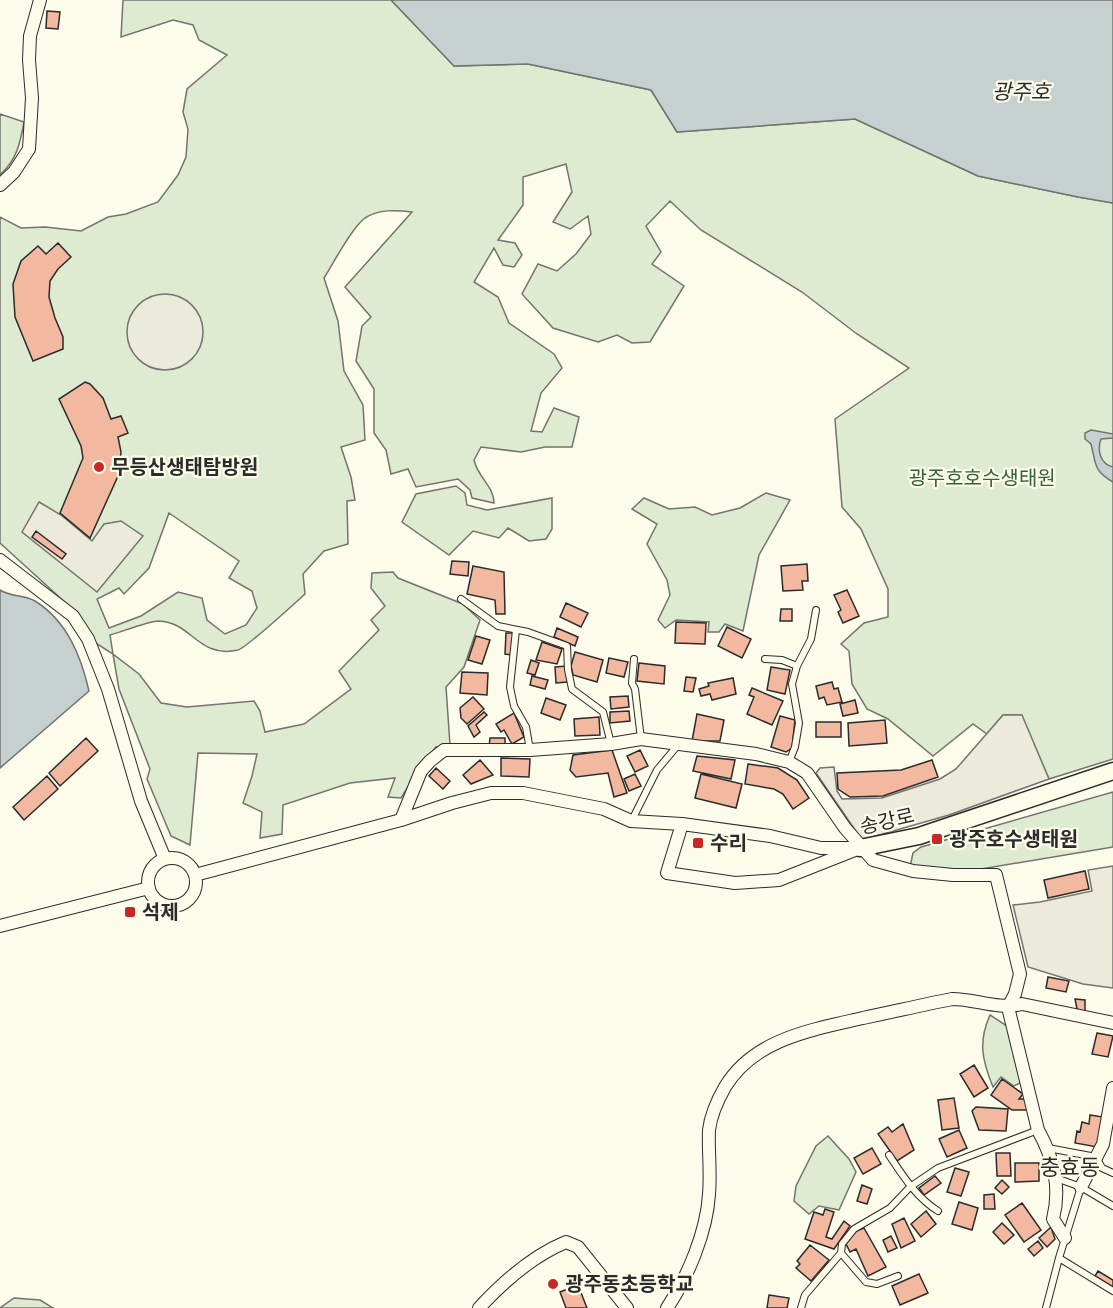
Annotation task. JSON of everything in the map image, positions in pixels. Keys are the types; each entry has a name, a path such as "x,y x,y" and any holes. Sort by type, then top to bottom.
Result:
{"main road":[{"name":"송강로","path":"861,848 919,836 1113,771"}],"street":[{"path":"0,185 14,172 29,149 32,98 30,36 40,0"},
{"path":"0,560 73,616 88,639 108,689 141,801 165,859"},
{"path":"401,820 421,771 444,750 531,750 641,740 756,754 789,762 807,773 861,848 873,860 913,871 953,875 996,875 1020,974 1008,1007 1038,1130 1048,1148 1056,1178 1057,1202 1053,1219 1065,1238"},
{"path":"195,875 401,820 491,793 523,794 604,809 631,821 682,824 770,836 821,848 861,848"},
{"name":"송강로","path":"682,824 667,873 735,883 779,880 861,848"},
{"path":"165,859 180,859 192,868 195,875 195,891 184,903 177,906 161,903 149,888 152,868 165,859"},
{"path":"0,926 149,888"},
{"path":"668,1308 697,1247 706,1216 709,1194 709,1129 713,1110 740,1066 768,1046 790,1036 952,999 966,999 980,1004 1008,1007 1022,1004 1113,1023"},
{"path":"1081,1187 1103,1144 1113,1088"},
{"path":"479,1308 499,1287 537,1257 567,1242 578,1247 627,1308"}],"lane":[{"path":"461,599 498,626 567,646 572,689 603,712 611,744"},
{"path":"789,762 795,747 799,723 792,684 797,666 811,639 816,610"},
{"path":"516,630 510,687 514,706 526,728 531,750"},
{"path":"634,659 632,683 635,689 641,740"},
{"path":"765,659 782,660 797,666"},
{"path":"631,821 657,770 678,745"},
{"path":"801,1308 805,1295 841,1253 842,1244 854,1229 890,1208 910,1187 938,1168 1038,1130"},
{"path":"1048,1148 1096,1157 1102,1168 1113,1173"},
{"path":"889,1155 910,1187 925,1203 938,1211"},
{"path":"1056,1178 1081,1187 1113,1206"},
{"path":"1046,1308 1081,1187"},
{"path":"841,1253 866,1282 876,1284 898,1276"},
{"path":"1059,1258 1113,1291"}],"green space":[{"name":"광주호호수생태원","path":"123,0 391,0 454,66 528,64 651,90 677,132 855,119 978,176 1113,203 1113,759 1049,779 1021,715 1003,715 987,734 973,724 933,756 888,719 867,709 852,684 849,651 841,644 864,623 888,617 888,589 861,529 842,507 835,419 909,368 857,334 802,292 701,230 670,201 646,226 661,252 652,264 684,286 650,342 632,343 617,335 598,342 553,328 522,294 538,264 557,271 576,254 591,234 588,216 570,229 553,222 572,192 566,164 523,177 523,205 498,240 515,243 522,255 514,267 503,265 494,248 474,282 498,297 509,323 554,354 562,368 541,393 531,431 542,432 554,408 579,417 572,447 545,447 521,452 481,447 474,460 491,492 494,503 472,498 470,490 458,479 416,487 408,469 391,474 386,450 374,433 374,389 356,361 362,326 371,317 345,287 412,212 388,211 370,215 354,229 324,278 338,321 344,371 363,405 365,440 341,447 351,477 355,500 347,501 348,544 324,551 303,574 305,594 260,634 238,650 213,649 180,627 159,621 110,635 113,654 94,642 80,616 0,543 0,217 21,228 45,227 81,231 108,217 126,214 158,202 178,175 186,157 188,129 183,112 187,89 227,55 199,40 193,25 173,20 121,37","holes":["169,513 239,561 229,578 252,591 257,608 246,625 225,634 207,620 202,598 178,592 141,616 109,628 97,599 119,588 124,594 149,568"]},
{"path":"0,114 24,122 17,151 0,175"},
{"path":"456,486 465,493 467,505 487,510 552,498 552,529 546,539 529,541 508,528 499,538 473,531 449,555 402,522 416,494"},
{"path":"766,493 790,500 759,555 743,631 725,624 719,632 708,632 709,622 676,620 665,628 658,620 670,595 667,580 647,544 657,524 632,509 644,498 669,509 695,507 712,515 740,508"},
{"path":"393,572 398,578 463,604 480,620 464,667 446,687 450,745 436,747 401,798 388,797 395,778 350,783 283,805 282,834 260,838 262,812 243,803 257,754 198,753 190,845 171,836 147,779 150,769 119,689 113,654 139,674 161,703 187,707 254,701 260,711 265,732 304,724 351,689 339,671 379,630 371,620 385,606 371,588 372,573"},
{"path":"1113,792 1113,847 975,870 910,867 913,853 921,847"},
{"path":"990,1015 1007,1026 1022,1082 1014,1086 1001,1077 993,1087 989,1077 983,1043"},
{"path":"828,1136 849,1159 856,1172 839,1210 819,1206 809,1214 794,1201 796,1186 816,1146"},
{"path":"14,1298 40,1300 53,1308 0,1308"}],"shaded area":[{"path":"158,294 172,294 186,300 197,311 203,325 200,347 192,359 172,370 158,370 144,364 133,353 127,339 127,325 133,311 144,300"},
{"path":"39,502 61,515 92,541 104,524 121,521 143,536 97,592 22,532"},
{"path":"1003,715 1022,715 1049,779 949,815 862,840 816,773 820,768 834,767 837,791 842,799 882,798 940,779 956,769"},
{"path":"1113,866 1113,988 1083,984 1028,967 1013,905 1092,891 1088,870"}],"water":[{"name":"광주호","path":"391,0 1113,0 1113,203 978,176 855,119 677,132 651,90 528,64 454,66"},
{"path":"1091,430 1113,434 1113,438 1101,439 1099,448 1102,460 1113,467 1113,482 1096,466 1091,444 1085,439 1085,433"},
{"path":"0,590 35,601 56,619 77,652 89,691 0,768"}],"building":[{"path":"47,11 60,12 58,29 46,28"},
{"path":"58,243 71,257 58,269 50,281 49,297 63,337 63,349 33,361 15,317 13,284 21,261 38,246 46,254"},
{"name":"무등산생태탐방원","path":"85,382 90,384 103,398 111,419 121,416 128,433 118,437 121,452 118,476 90,538 60,513 83,458 81,446 59,399"},
{"path":"36,531 66,554 62,559 32,537"},
{"path":"452,561 469,562 468,576 450,574"},
{"path":"807,564 808,581 802,581 803,590 783,591 781,566"},
{"path":"473,566 504,572 505,614 496,614 495,600 467,594"},
{"path":"847,590 859,616 843,623 838,612 841,610 834,595"},
{"path":"566,603 588,613 581,627 560,617"},
{"path":"781,609 792,609 792,621 780,621"},
{"path":"676,622 706,623 705,644 675,643"},
{"path":"727,627 751,639 742,658 718,646"},
{"path":"557,628 578,637 575,646 554,637"},
{"path":"506,633 513,633 512,655 505,654"},
{"path":"476,636 490,640 482,664 468,660"},
{"path":"542,642 562,649 557,664 536,660"},
{"path":"575,652 603,660 597,682 573,675 571,666"},
{"path":"609,658 628,662 624,677 606,673"},
{"path":"531,660 539,663 535,675 527,673"},
{"path":"639,663 665,666 664,684 637,681"},
{"path":"566,666 567,682 556,683 555,667"},
{"path":"771,667 790,670 785,694 767,690"},
{"path":"462,672 488,673 487,695 460,693"},
{"path":"532,676 548,680 545,689 530,685"},
{"path":"686,677 696,678 693,692 684,691"},
{"path":"733,678 736,694 712,700 710,694 701,696 699,689 709,686 708,683"},
{"path":"832,682 834,689 838,688 842,702 827,705 824,697 819,699 816,686"},
{"path":"752,688 783,701 772,725 747,714 754,697 749,695"},
{"path":"628,696 629,707 611,709 610,697"},
{"path":"473,697 484,709 467,724 461,718 460,708"},
{"path":"546,698 566,705 560,720 541,713"},
{"path":"855,700 858,713 843,716 840,704"},
{"path":"629,711 630,721 610,723 610,712"},
{"path":"484,712 487,715 476,725 480,732 474,737 468,726"},
{"path":"514,713 524,737 512,744 504,730 501,732 496,724"},
{"path":"697,714 724,720 720,741 692,741"},
{"path":"780,716 795,720 792,748 786,752 771,747"},
{"path":"599,717 600,735 575,736 574,719"},
{"path":"885,720 887,743 849,746 848,723"},
{"path":"816,722 841,722 841,737 816,737"},
{"path":"86,738 98,751 60,786 49,773"},
{"path":"490,738 505,738 505,746 489,747"},
{"path":"612,750 627,793 614,797 608,773 576,777 570,770 573,755"},
{"path":"640,750 648,766 635,772 627,756"},
{"path":"697,756 735,760 731,779 693,771"},
{"path":"501,758 530,759 529,777 501,776"},
{"path":"480,760 493,775 471,784 463,775"},
{"path":"932,760 938,777 883,796 850,797 838,789 837,773 901,770"},
{"path":"748,764 778,768 797,780 809,798 793,809 783,794 774,789 745,784"},
{"path":"436,768 450,781 443,789 429,776"},
{"path":"635,774 641,786 629,791 624,779"},
{"path":"701,774 742,784 736,808 695,798"},
{"path":"47,776 58,789 24,820 13,807"},
{"path":"1085,871 1089,889 1048,898 1044,880"},
{"path":"1048,977 1069,981 1066,992 1046,988"},
{"path":"1075,999 1085,1000 1085,1013 1077,1009"},
{"path":"1097,1033 1113,1036 1108,1057 1092,1054"},
{"path":"974,1065 988,1088 974,1097 960,1074"},
{"path":"1002,1079 1023,1094 1019,1099 1027,1099 1028,1110 1012,1110 991,1095"},
{"path":"954,1098 959,1128 942,1130 938,1100"},
{"path":"976,1107 1008,1109 1006,1131 979,1130 972,1111"},
{"path":"1090,1115 1103,1117 1097,1147 1075,1143 1077,1131 1080,1132 1082,1122 1089,1124"},
{"path":"903,1124 914,1150 897,1161 878,1134 888,1127 892,1132"},
{"path":"959,1130 967,1148 947,1157 939,1139"},
{"path":"872,1148 881,1164 863,1174 854,1158"},
{"path":"996,1153 1010,1153 1011,1176 997,1176"},
{"path":"1015,1163 1039,1163 1039,1181 1015,1182"},
{"path":"955,1168 969,1172 961,1196 947,1192"},
{"path":"935,1176 941,1183 924,1195 919,1188"},
{"path":"1002,1180 1009,1187 1002,1194 995,1188"},
{"path":"862,1185 872,1189 867,1204 857,1201"},
{"path":"994,1194 995,1209 984,1209 984,1195"},
{"path":"959,1202 978,1208 972,1230 952,1224"},
{"path":"1022,1203 1041,1230 1024,1242 1005,1215"},
{"path":"825,1209 834,1212 826,1237 832,1239 844,1221 850,1226 834,1249 805,1239 814,1212 823,1215"},
{"path":"926,1211 936,1224 921,1237 911,1224"},
{"path":"904,1218 915,1241 901,1248 892,1224"},
{"path":"1002,1223 1014,1235 1004,1244 993,1232"},
{"path":"1051,1227 1055,1239 1047,1247 1039,1238"},
{"path":"864,1228 886,1267 868,1276 856,1249 850,1252 846,1244 854,1232"},
{"path":"891,1236 897,1248 888,1252 883,1240"},
{"path":"1038,1241 1043,1248 1034,1256 1028,1249"},
{"path":"810,1245 829,1260 811,1281 796,1268 800,1264 797,1261"},
{"path":"1098,1271 1113,1280 1113,1287 1095,1276"},
{"path":"919,1274 928,1293 900,1305 892,1286"},
{"path":"578,1285 587,1308 566,1308 560,1292"},
{"path":"769,1295 789,1298 787,1308 767,1308"}],"place":[{"name":"무등산생태탐방원","path":"99,467"},
{"name":"광주호수생태원","path":"937,839"},
{"name":"수리","path":"698,843"},
{"name":"석제","path":"130,912"},
{"name":"광주동초등학교","path":"553,1284"}],"district":[{"name":"충효동","path":"1070,1167"}]}
